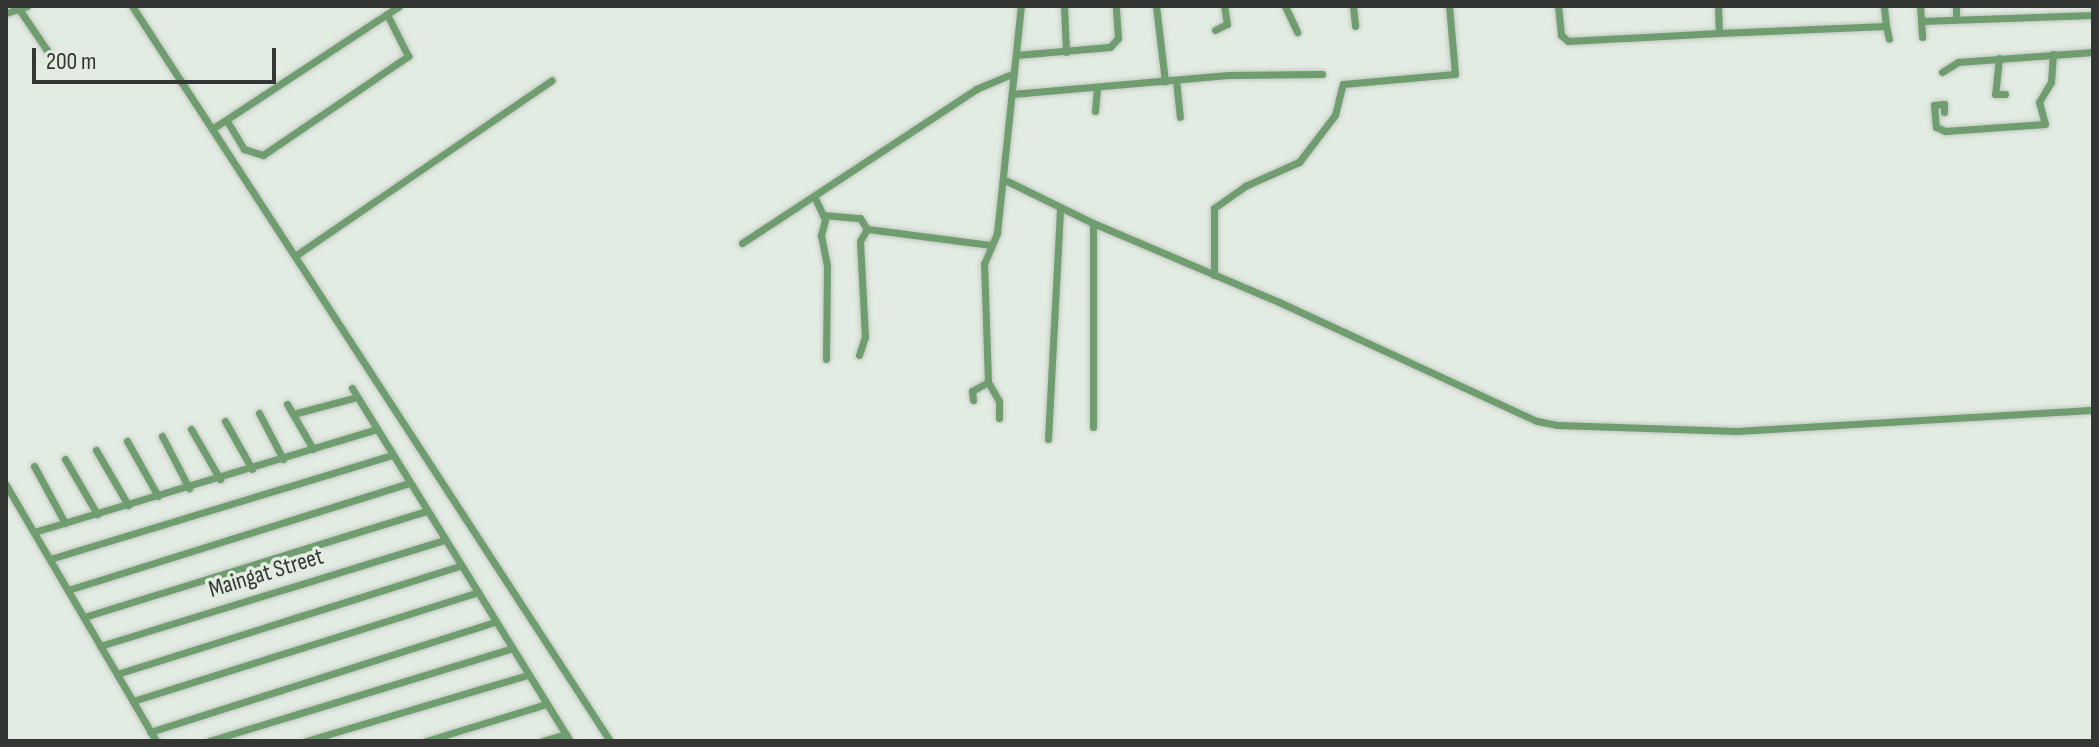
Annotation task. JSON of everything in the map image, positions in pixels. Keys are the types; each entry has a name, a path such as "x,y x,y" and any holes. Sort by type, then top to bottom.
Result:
{"street":[{"path":"132,6 610,741"},
{"path":"212,129 399,6"},
{"path":"999,418 999,401 988,382 984,264 991,245 1003,179 1021,6"},
{"path":"1064,6 1066,52"},
{"path":"1016,55 1113,46 1119,29 1116,6"},
{"path":"1156,6 1165,81"},
{"path":"1215,30 1227,24 1224,6"},
{"path":"1285,6 1297,32"},
{"path":"1353,6 1355,26"},
{"path":"1214,275 1214,208 1245,186 1299,162 1335,115 1343,84 1455,74 1449,6"},
{"path":"1558,6 1561,35 1568,41 1886,26"},
{"path":"1718,6 1719,33"},
{"path":"1884,6 1889,39"},
{"path":"1920,6 1922,37"},
{"path":"1956,6 1956,19"},
{"path":"1991,6 1992,18"},
{"path":"6,13 23,8 55,62"},
{"path":"227,121 244,149 263,155 408,56 387,14"},
{"path":"1921,21 2093,15"},
{"path":"1946,73 1950,64 2093,52"},
{"path":"1944,112 1944,104 1934,105 1936,127 1945,131 2045,124 2039,102 2051,82 2053,54"},
{"path":"1999,58 1995,94 2005,94"},
{"path":"742,243 976,89 1014,73"},
{"path":"1012,94 1176,80 1322,74"},
{"path":"295,256 552,80"},
{"path":"1176,80 1180,117"},
{"path":"1095,111 1097,88"},
{"path":"1003,179 1093,223 1537,421 1557,425 1737,431 2093,410"},
{"path":"814,196 823,215 826,359"},
{"path":"1048,439 1060,208"},
{"path":"823,215 860,218 867,229"},
{"path":"1093,223 1093,427"},
{"path":"867,229 991,245"},
{"path":"859,355 865,337 860,241 867,229"},
{"path":"973,400 972,391 988,382"},
{"path":"352,388 510,649 568,737 542,741"},
{"path":"293,414 357,397"},
{"path":"287,404 313,449"},
{"path":"259,413 283,459"},
{"path":"225,421 252,469"},
{"path":"191,429 220,479"},
{"path":"34,532 220,479 377,429"},
{"path":"162,436 189,488"},
{"path":"127,441 158,496"},
{"path":"96,450 128,505"},
{"path":"50,559 393,455"},
{"path":"65,459 97,514"},
{"path":"34,466 65,523"},
{"path":"68,590 410,483"},
{"path":"6,485 156,741"},
{"path":"84,617 426,511"},
{"name":"Maingat Street","path":"100,646 444,540"},
{"path":"117,674 460,566"},
{"path":"133,701 476,593"},
{"path":"150,732 494,622"},
{"path":"209,741 510,649"},
{"path":"306,741 527,675"},
{"path":"426,741 546,704"}]}
